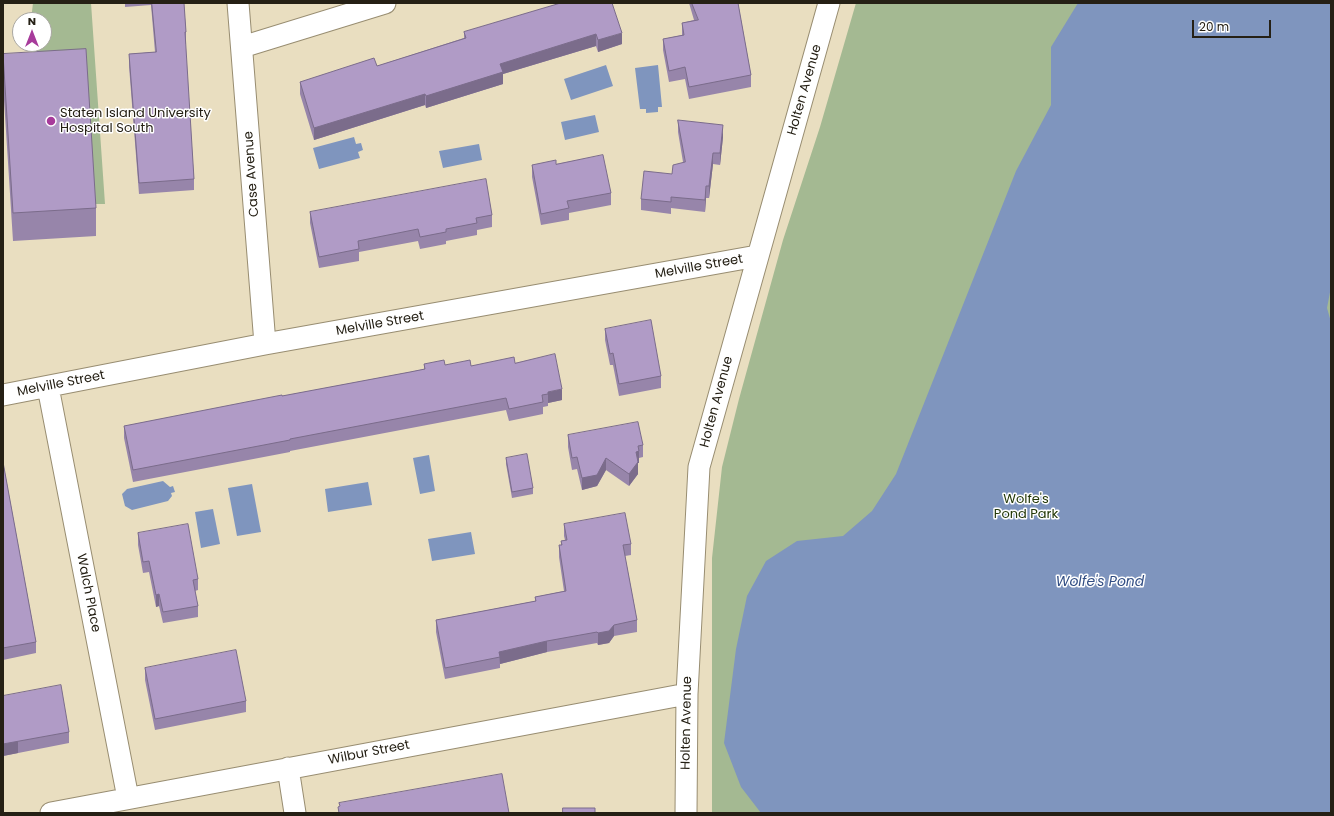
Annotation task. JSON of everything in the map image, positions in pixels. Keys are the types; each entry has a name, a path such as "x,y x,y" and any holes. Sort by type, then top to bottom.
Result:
{"street":[{"name":"Case Avenue","path":"238,3 265,344"},
{"path":"242,47 385,3"},
{"name":"Holten Avenue","path":"686,813 686,694 699,466 829,3"},
{"name":"Melville Street","path":"3,395 265,344 757,256"},
{"name":"Walch Place","path":"48,387 128,798"},
{"name":"Wilbur Street","path":"50,813 686,694"},
{"path":"288,768 294,813"}],"green space":[{"path":"33,3 91,3 105,204 94,204 35,80 33,52 52,52 52,12 32,12"},
{"name":"Wolfe's Pond","path":"856,3 1331,3 1331,813 712,813 712,558 722,467 739,399 783,240 820,127"}],"water":[{"name":"Wolfe's Pond","path":"1078,3 1331,3 1331,287 1327,308 1331,322 1331,813 761,813 741,787 724,743 736,649 747,596 766,561 797,541 843,536 872,511 896,474 1016,171 1051,105 1051,47"},
{"path":"606,65 613,86 571,100 564,79"},
{"path":"658,65 662,107 658,107 658,112 646,113 646,109 640,109 635,68"},
{"path":"595,115 599,132 565,140 561,122"},
{"path":"354,137 356,144 361,143 363,150 358,152 360,158 319,169 313,148"},
{"path":"479,144 482,160 443,168 439,151"},
{"path":"429,455 435,491 420,494 413,458"},
{"path":"163,481 170,487 173,486 175,492 171,493 172,496 168,501 132,510 125,506 122,494 127,489"},
{"path":"368,482 372,505 328,512 325,489"},
{"path":"252,484 261,532 237,536 228,488"},
{"path":"213,509 220,544 201,548 195,512"},
{"path":"471,532 475,554 432,561 428,539"}],"building":[{"path":"152,3 184,3 194,179 139,183 129,54 156,52"},
{"path":"561,3 612,3 622,33 598,40 596,34 500,64 503,72 314,128 300,82 374,58 377,66 466,38 464,32"},
{"path":"692,3 738,3 751,75 689,87 685,67 669,71 663,39 684,35 682,23 698,20"},
{"path":"86,49 96,208 13,213 3,54"},
{"path":"678,120 723,125 720,153 713,153 709,186 706,186 705,200 671,197 671,202 641,199 644,171 672,174 673,165 685,162"},
{"path":"603,155 611,193 567,201 569,208 541,214 532,165 556,160 556,164"},
{"path":"486,179 492,215 476,218 477,223 446,229 446,232 420,237 418,229 358,241 359,249 319,257 310,212"},
{"path":"651,320 661,376 619,384 613,353 610,354 605,329"},
{"path":"555,354 562,389 542,395 543,402 509,409 506,398 133,470 124,426 425,369 424,364 444,360 445,365 470,360 471,366 514,357 515,363"},
{"path":"638,422 643,445 638,446 639,451 636,452 638,462 629,474 606,458 597,475 582,478 577,457 572,458 568,435"},
{"path":"527,454 533,488 512,492 506,458"},
{"path":"3,462 36,642 3,648"},
{"path":"625,513 631,544 623,545 637,620 614,625 609,631 547,641 499,652 500,657 445,668 436,620 536,601 535,597 566,591 559,545 562,545 561,541 567,540 564,524"},
{"path":"188,524 198,579 193,580 198,606 163,612 159,594 156,595 149,561 143,562 138,533"},
{"path":"236,650 246,701 155,719 145,668"},
{"path":"61,685 69,732 3,744 3,696"},
{"path":"502,774 509,813 339,813 339,803"},
{"path":"563,808 595,808 595,813 563,813"}],"place":[{"name":"Staten Island University Hospital South","path":"51,121"}],"park label":[{"name":"Wolfe's Pond Park","path":"1026,508"}]}
